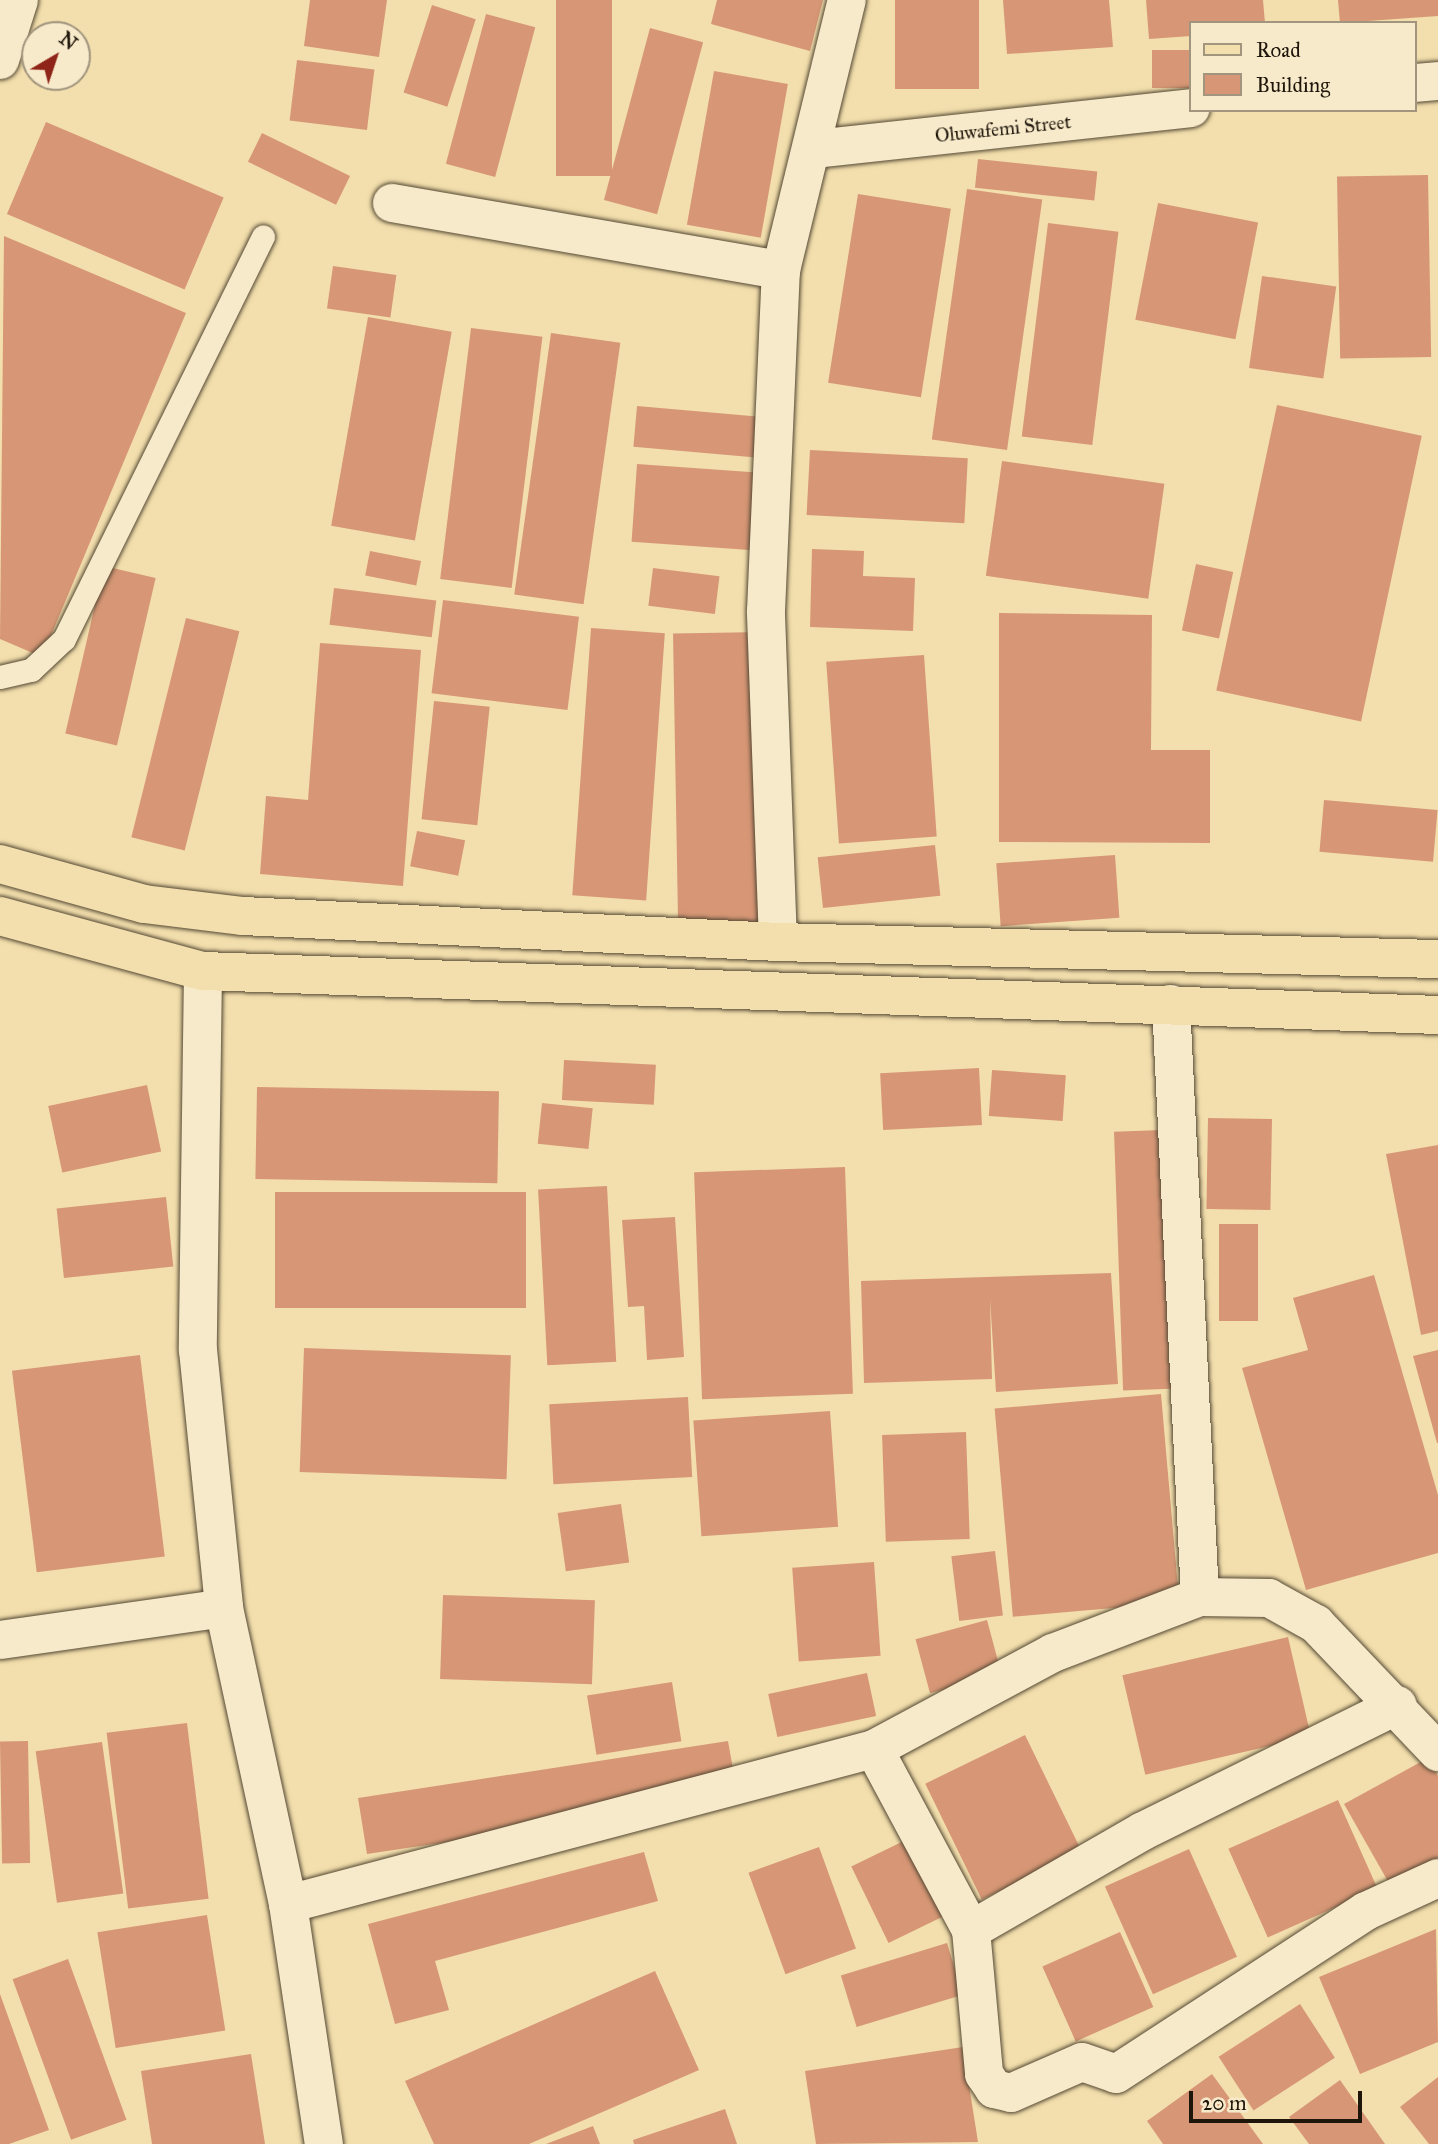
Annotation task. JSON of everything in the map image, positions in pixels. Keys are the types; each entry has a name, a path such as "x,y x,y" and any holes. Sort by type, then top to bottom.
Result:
{"main road":[{"path":"0,864 144,904 243,916 778,942 1438,959"},
{"path":"0,916 203,971 1438,1015"}],"street":[{"path":"0,60 19,0"},
{"path":"778,942 766,611 781,270 814,149 847,0"},
{"path":"1417,83 1438,81"},
{"name":"Oluwafemi Street","path":"814,149 1190,108"},
{"path":"392,203 781,270"},
{"path":"203,971 198,1350 224,1608 288,1904 324,2144"},
{"path":"1171,1004 1200,1597"},
{"path":"288,1904 874,1749 1053,1653 1200,1597 1269,1598 1316,1624 1398,1705 1438,1752"},
{"path":"0,1640 224,1608"},
{"path":"971,1930 1143,1831 1398,1705"},
{"path":"874,1749 971,1930 984,2074 994,2089 1011,2093 1082,2062 1116,2074 1366,1911 1438,1878"}],"lane":[{"path":"0,677 31,670 64,639 263,237"}],"building":[{"path":"310,0 387,0 379,57 304,46"},
{"path":"556,0 612,0 612,176 556,176"},
{"path":"717,0 823,0 810,51 711,24"},
{"path":"895,0 979,0 979,89 895,89"},
{"path":"1003,0 1109,0 1113,47 1007,54"},
{"path":"1146,0 1263,0 1265,21 1190,21 1190,36 1149,39"},
{"path":"1338,0 1438,0 1438,16 1340,21"},
{"path":"432,5 476,19 447,107 404,92"},
{"path":"486,14 535,27 495,177 446,164"},
{"path":"650,28 703,42 657,214 604,200"},
{"path":"1152,50 1190,50 1190,88 1152,88"},
{"path":"297,60 374,70 367,130 290,121"},
{"path":"714,71 788,84 761,238 687,225"},
{"path":"46,122 224,197 185,289 7,214"},
{"path":"262,133 350,176 336,205 248,162"},
{"path":"978,159 1097,172 1094,200 975,188"},
{"path":"1428,175 1431,357 1340,359 1337,177"},
{"path":"967,189 1042,200 1007,450 932,440"},
{"path":"858,194 951,209 921,397 828,383"},
{"path":"1158,203 1258,222 1235,339 1135,320"},
{"path":"1048,223 1118,232 1092,445 1022,436"},
{"path":"4,236 186,313 42,657 0,639"},
{"path":"333,266 396,275 390,317 327,309"},
{"path":"1262,276 1336,286 1323,379 1249,368"},
{"path":"368,317 452,332 415,541 331,526"},
{"path":"471,328 542,337 512,588 440,579"},
{"path":"551,333 620,343 584,604 514,594"},
{"path":"1277,405 1422,436 1361,721 1216,691"},
{"path":"637,406 763,417 759,458 633,447"},
{"path":"810,450 968,458 964,523 807,515"},
{"path":"1002,461 1164,484 1148,599 986,576"},
{"path":"637,464 766,473 760,551 632,542"},
{"path":"812,549 864,551 863,576 915,578 913,631 810,627"},
{"path":"370,551 421,561 416,585 365,576"},
{"path":"1196,564 1233,572 1219,638 1182,631"},
{"path":"104,566 156,578 117,746 65,734"},
{"path":"653,568 720,576 715,614 648,606"},
{"path":"334,588 436,601 432,637 329,625"},
{"path":"443,600 579,617 568,710 432,693"},
{"path":"999,613 1152,615 1151,750 1210,750 1210,843 999,842"},
{"path":"186,618 239,631 185,851 131,837"},
{"path":"591,628 665,633 646,901 572,895"},
{"path":"763,632 768,925 678,927 673,634"},
{"path":"320,643 421,650 403,886 260,874 266,796 308,800"},
{"path":"924,655 937,837 839,843 826,662"},
{"path":"434,701 490,707 477,825 422,819"},
{"path":"1324,800 1438,810 1433,862 1319,852"},
{"path":"417,831 465,840 458,876 410,866"},
{"path":"935,845 940,896 823,908 818,857"},
{"path":"1115,855 1119,918 1001,926 996,863"},
{"path":"564,1060 656,1065 654,1105 562,1100"},
{"path":"979,1068 982,1125 883,1130 880,1073"},
{"path":"992,1070 1066,1075 1063,1121 989,1116"},
{"path":"147,1085 161,1152 62,1173 48,1106"},
{"path":"257,1087 499,1091 497,1183 255,1179"},
{"path":"542,1103 593,1108 588,1149 538,1144"},
{"path":"1208,1118 1272,1119 1270,1210 1206,1209"},
{"path":"1162,1130 1171,1389 1123,1391 1114,1132"},
{"path":"1438,1145 1438,1331 1421,1335 1386,1154"},
{"path":"845,1167 853,1394 702,1399 694,1172"},
{"path":"607,1186 616,1362 547,1365 538,1190"},
{"path":"275,1192 526,1192 526,1308 275,1308"},
{"path":"166,1197 173,1267 64,1278 57,1208"},
{"path":"675,1217 684,1357 647,1360 644,1306 628,1307 622,1220"},
{"path":"1219,1224 1258,1224 1258,1321 1219,1321"},
{"path":"1111,1273 1118,1384 996,1392 990,1299 992,1379 864,1383 861,1281"},
{"path":"1374,1275 1438,1495 1438,1553 1306,1590 1242,1368 1308,1350 1293,1298"},
{"path":"304,1348 511,1355 507,1479 300,1472"},
{"path":"1438,1350 1438,1443 1437,1443 1413,1356"},
{"path":"140,1355 165,1556 37,1572 12,1371"},
{"path":"1161,1394 1179,1602 1013,1617 995,1409"},
{"path":"688,1397 692,1477 553,1484 549,1404"},
{"path":"830,1411 838,1527 701,1536 693,1421"},
{"path":"966,1432 970,1539 886,1542 882,1435"},
{"path":"621,1504 629,1562 566,1571 558,1513"},
{"path":"995,1551 1003,1616 959,1621 951,1556"},
{"path":"874,1562 881,1656 799,1661 792,1568"},
{"path":"443,1595 595,1600 592,1684 440,1679"},
{"path":"987,1620 1001,1674 930,1693 916,1639"},
{"path":"1288,1637 1311,1736 1145,1775 1122,1675"},
{"path":"867,1673 876,1716 777,1737 768,1694"},
{"path":"672,1682 681,1741 596,1755 587,1695"},
{"path":"187,1723 209,1899 128,1909 107,1733"},
{"path":"1025,1735 1082,1851 982,1900 925,1784"},
{"path":"0,1741 28,1741 30,1863 2,1863"},
{"path":"728,1741 735,1780 597,1802 599,1819 367,1854 358,1798"},
{"path":"102,1742 123,1894 57,1903 36,1751"},
{"path":"1428,1758 1438,1776 1438,1859 1390,1885 1344,1804"},
{"path":"1338,1800 1377,1889 1268,1937 1228,1849"},
{"path":"916,1835 953,1911 889,1943 851,1867"},
{"path":"819,1847 856,1948 785,1974 749,1873"},
{"path":"1189,1849 1237,1957 1153,1994 1105,1886"},
{"path":"644,1852 658,1901 435,1961 449,2010 395,2024 368,1924"},
{"path":"207,1915 225,2031 116,2048 97,1932"},
{"path":"1436,1929 1438,2042 1360,2074 1319,1977"},
{"path":"1120,1932 1153,2007 1076,2041 1042,1967"},
{"path":"947,1943 963,1995 857,2027 841,1975"},
{"path":"68,1959 126,2120 71,2140 13,1979"},
{"path":"655,1971 699,2070 529,2144 434,2144 405,2081"},
{"path":"0,1994 49,2130 9,2144 0,2144"},
{"path":"1300,2004 1335,2058 1254,2111 1219,2057"},
{"path":"963,2047 978,2142 816,2144 805,2071"},
{"path":"251,2054 265,2144 152,2144 141,2071"},
{"path":"1212,2074 1263,2144 1163,2144 1147,2121"},
{"path":"1438,2077 1438,2144 1429,2144 1400,2107"},
{"path":"1340,2080 1385,2144 1309,2144 1289,2117"},
{"path":"725,2109 737,2144 634,2144 633,2140"},
{"path":"593,2126 600,2144 546,2144"}]}
